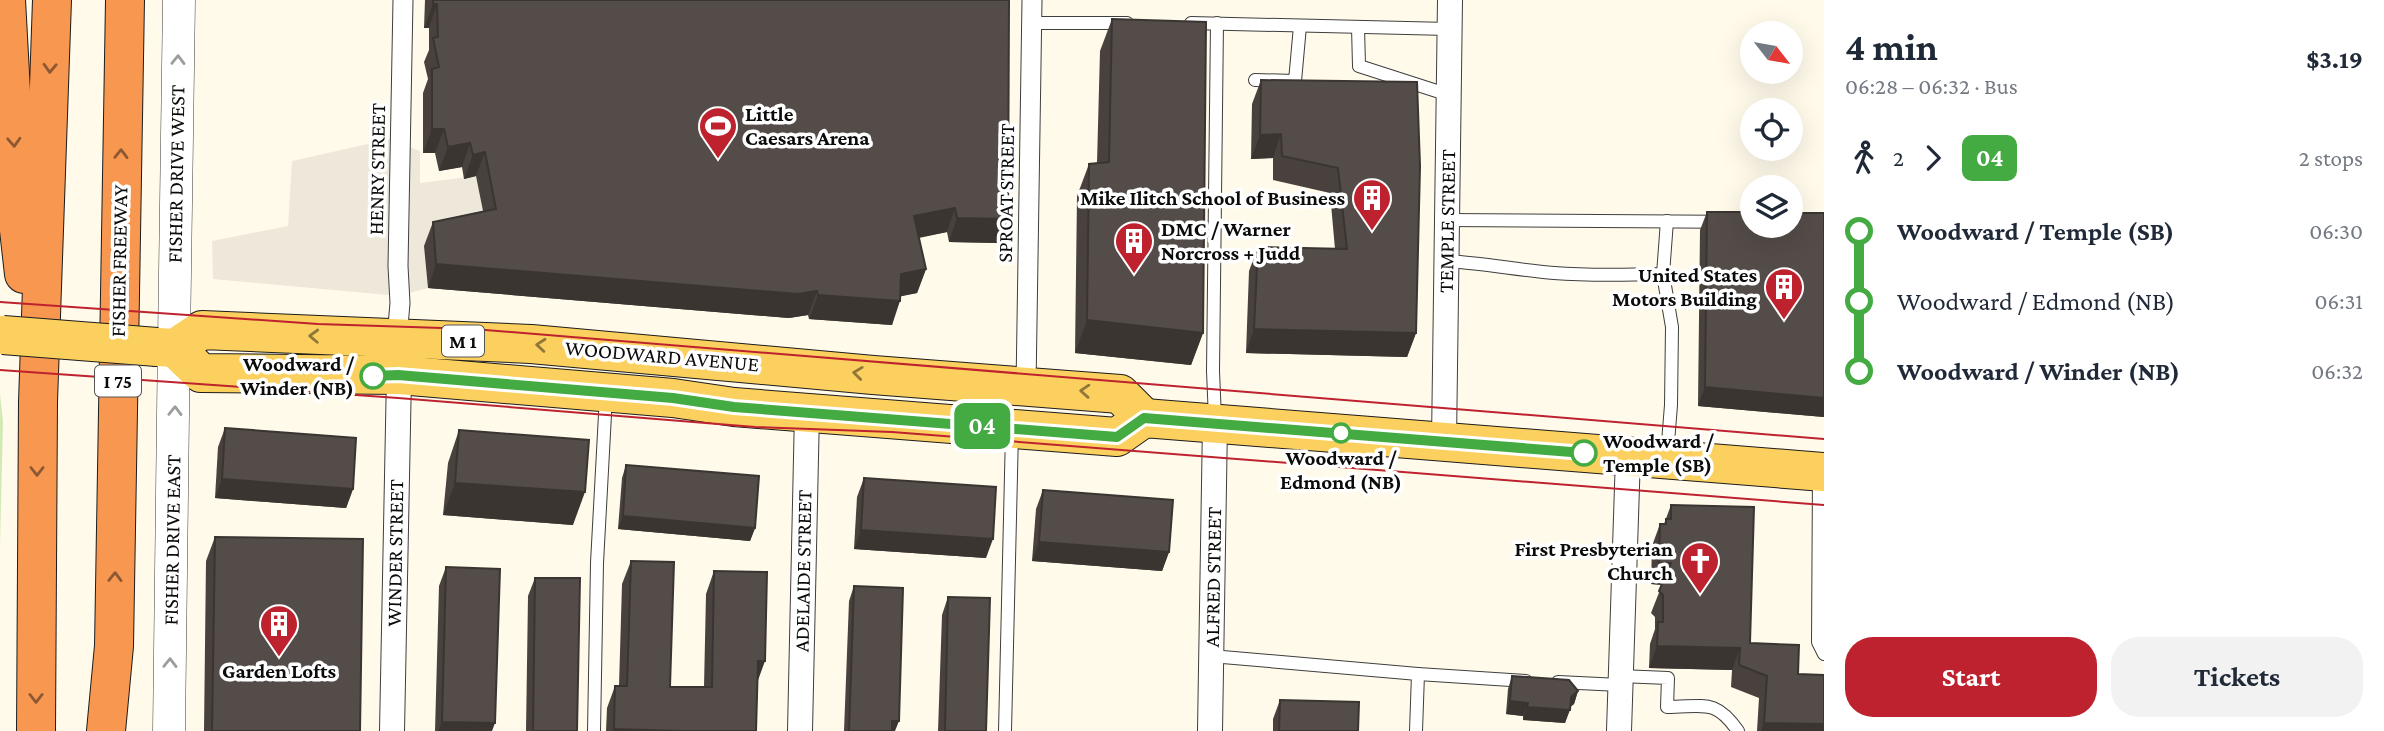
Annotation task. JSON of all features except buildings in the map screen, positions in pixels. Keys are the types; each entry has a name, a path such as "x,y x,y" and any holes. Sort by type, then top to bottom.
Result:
{"highway":[{"path":"6,0 18,221 38,402"},
{"path":"36,731 38,402 52,0"},
{"name":"FISHER FREEWAY","path":"106,731 114,646 125,0"},
{"name":"I 75","path":"114,646 121,731"}],"main road":[{"name":"WOODWARD AVENUE","path":"202,330 397,338 531,344 1120,394 1144,418 1117,437 398,375 201,373 166,348 202,330"},
{"path":"1,335 166,348"},
{"path":"1144,418 1821,472"}],"street":[{"name":"FISHER DRIVE WEST","path":"166,348 173,305 179,0"},
{"name":"HENRY STREET","path":"397,338 400,303 398,266 403,0"},
{"name":"SPROAT STREET","path":"1026,387 1032,0"},
{"name":"TEMPLE STREET","path":"1444,441 1450,0"},
{"name":"FISHER DRIVE EAST","path":"166,348 169,731"},
{"name":"WINDER STREET","path":"392,731 398,375"},
{"name":"ADELAIDE STREET","path":"800,731 807,412"},
{"name":"ALFRED STREET","path":"1210,731 1215,423"},
{"path":"1619,731 1628,456"}],"lane":[{"path":"1032,23 1140,23"},
{"path":"1179,23 1449,29"},
{"path":"1215,423 1213,358 1217,23"},
{"path":"1255,80 1301,81 1300,26"},
{"path":"1358,27 1359,66 1448,95"},
{"path":"1447,220 1740,222"},
{"path":"1667,221 1662,274 1672,327 1667,459"},
{"path":"1446,261 1565,274 1662,274"},
{"path":"594,731 597,563 606,393"},
{"path":"1005,731 1012,428"},
{"path":"1821,472 1818,642 1824,654"},
{"path":"1211,656 1418,674 1620,681 1668,678 1667,707 1714,707 1725,713 1738,731"},
{"path":"1416,731 1418,674"}],"green space":[{"path":"0,394 3,422 0,546"}],"shaded area":[{"path":"390,139 420,151 420,183 476,176 488,233 428,288 399,296 213,279 212,241 288,226 292,161"}],"tram line":[{"path":"0,302 318,324 473,329 1824,439"},
{"path":"0,370 755,427 892,432 1824,505"}],"bus line":[{"name":"04","path":"373,376 398,375 673,398 734,407 1117,437 1144,418 1584,453"}],"place":[{"name":"Little Caesars Arena","path":"718,160"},
{"name":"Mike Ilitch School of Business","path":"1372,232"},
{"name":"DMC / Warner Norcross + Judd","path":"1134,275"},
{"name":"United States Motors Building","path":"1784,321"},
{"name":"Woodward / Winder (NB)","path":"373,376"},
{"name":"Woodward / Edmond (NB)","path":"1341,433"},
{"name":"Woodward / Temple (SB)","path":"1584,453"},
{"name":"First Presbyterian Church","path":"1700,595"},
{"name":"Garden Lofts","path":"279,658"}]}
